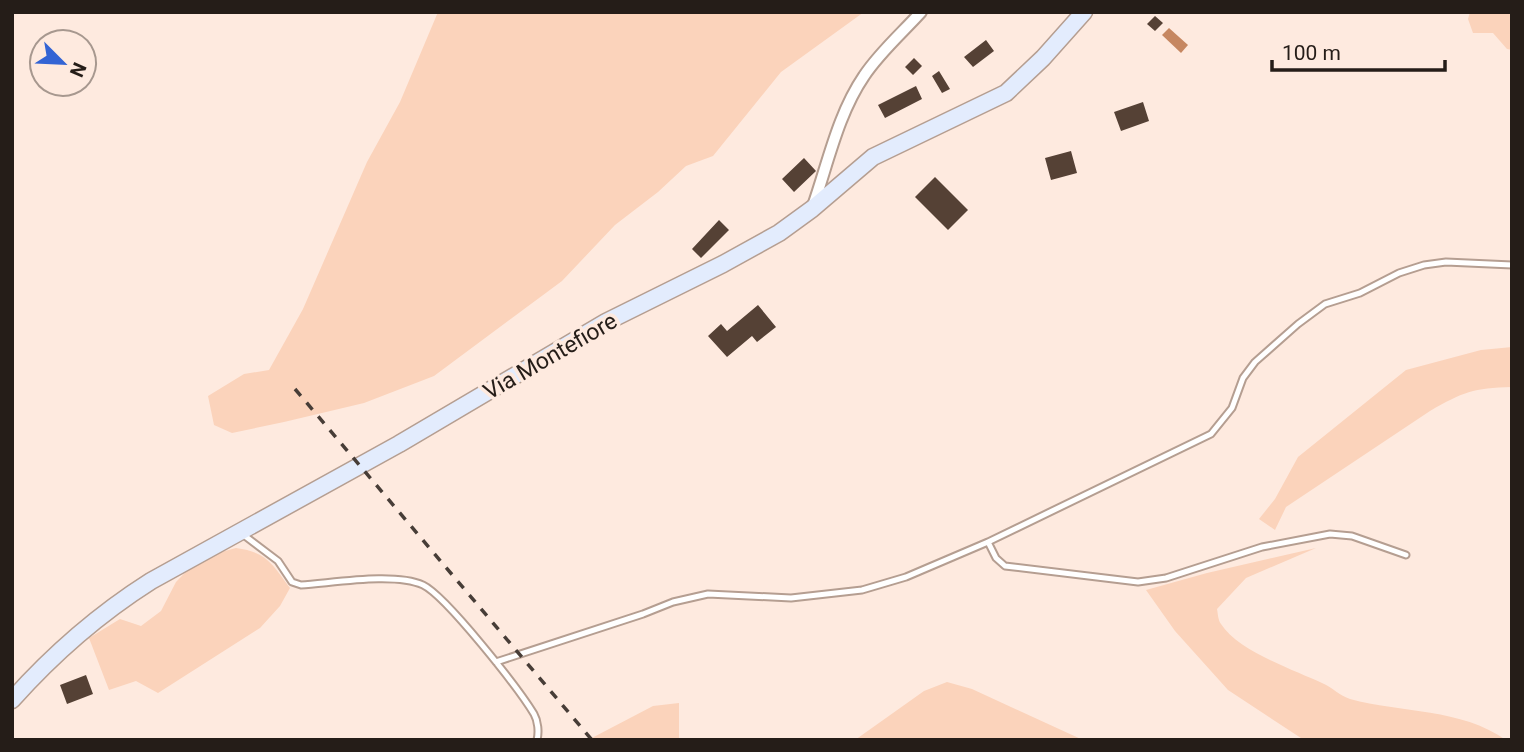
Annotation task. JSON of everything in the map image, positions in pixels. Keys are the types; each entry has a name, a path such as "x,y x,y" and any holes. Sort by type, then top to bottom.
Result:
{"main road":[{"name":"Via Montefiore","path":"12,700 52,658 115,606 151,582 238,531 399,444 606,321 762,243 813,209 842,181 881,152 1006,93 1043,58 1084,12"}],"street":[{"path":"813,209 854,92 874,62 921,12"}],"lane":[{"path":"496,662 673,602 708,594 791,598 862,590 906,577 988,542 1211,434 1232,408 1243,379 1255,362 1325,304 1360,293 1399,273 1424,265 1446,262 1512,265"},
{"path":"238,531 278,561 292,582 301,585 398,579 424,585 444,602 496,662 536,716 537,740"},
{"path":"988,542 996,558 1005,566 1138,582 1166,578 1262,547 1331,534 1352,536 1406,555"}],"shaded area":[{"path":"438,12 864,12 781,72 713,156 686,166 658,192 615,225 562,281 434,376 364,403 284,422 232,433 214,425 208,396 244,374 269,370 303,309 367,162 400,102"},
{"path":"1470,12 1512,12 1512,50 1507,49 1493,33 1473,33 1468,19"},
{"path":"1169,28 1188,45 1181,53 1162,35"},
{"path":"1512,347 1512,387 1469,392 1451,399 1286,507 1275,530 1259,519 1275,499 1298,457 1406,370 1481,350"},
{"path":"236,548 262,556 278,572 290,588 280,606 260,628 158,693 136,681 109,690 89,638 120,619 141,626 161,611 176,582 199,558"},
{"path":"1316,548 1246,578 1217,609 1220,622 1229,634 1253,651 1326,685 1346,698 1470,722 1506,740 1304,740 1228,690 1175,631 1146,590"},
{"path":"947,682 972,689 1083,740 855,740 924,691"},
{"path":"679,703 679,740 588,740 653,706"}],"building":[{"path":"1155,16 1163,23 1155,31 1147,24"},
{"path":"986,40 994,51 973,67 964,57"},
{"path":"914,58 922,66 913,75 905,67"},
{"path":"939,71 950,89 942,93 932,76"},
{"path":"916,86 922,99 885,118 878,105"},
{"path":"1143,102 1149,121 1121,131 1114,112"},
{"path":"1071,151 1077,173 1051,180 1045,158"},
{"path":"804,158 816,171 794,192 782,179"},
{"path":"935,177 968,210 948,230 915,197"},
{"path":"719,220 729,230 701,258 692,249"},
{"path":"758,305 776,327 757,342 752,336 727,357 708,336 721,324 727,331"},
{"path":"86,675 93,694 67,704 60,685"}],"railway":[{"path":"295,389 592,740"}]}
